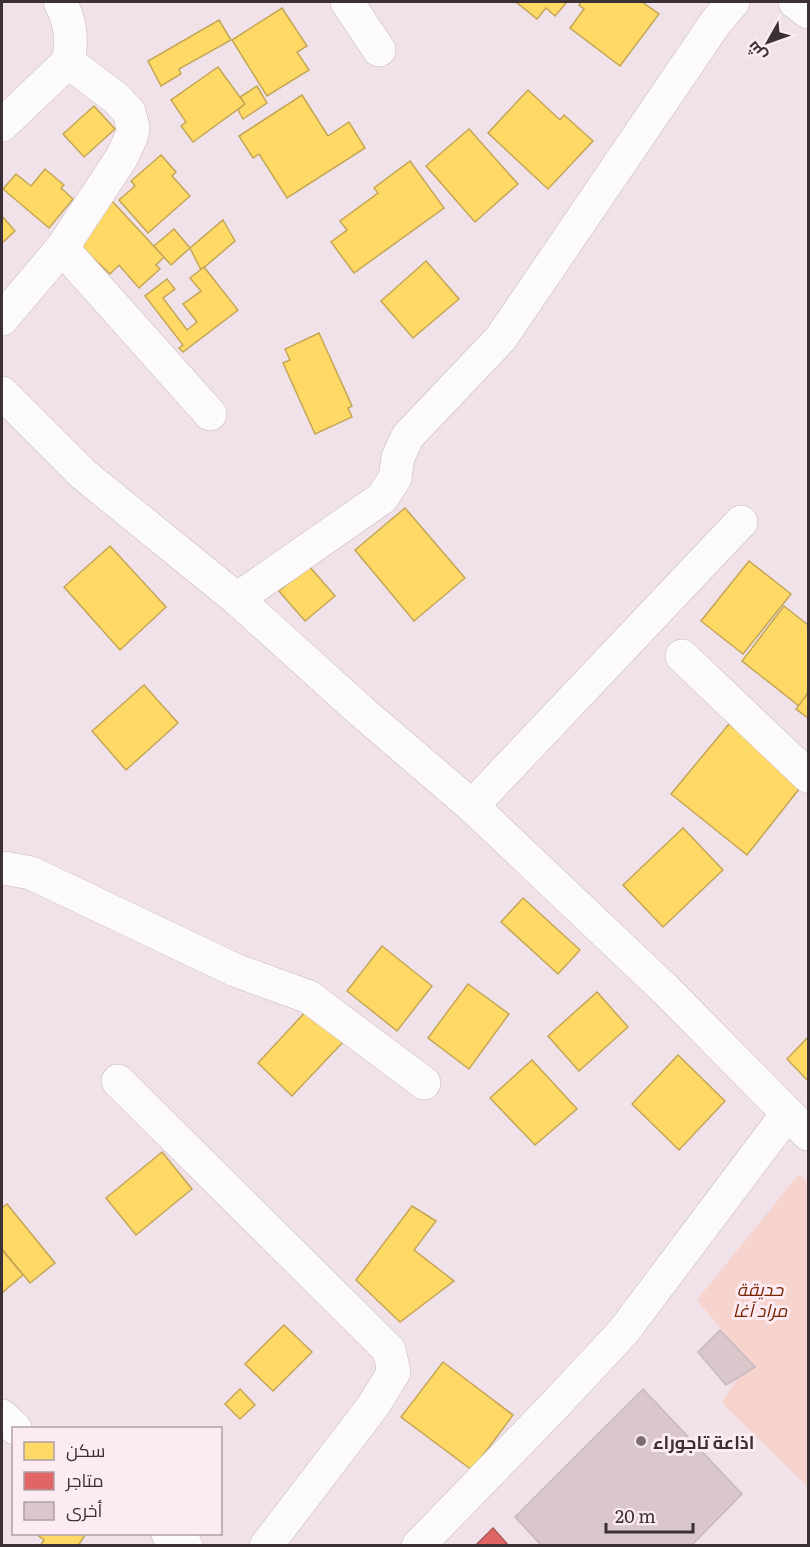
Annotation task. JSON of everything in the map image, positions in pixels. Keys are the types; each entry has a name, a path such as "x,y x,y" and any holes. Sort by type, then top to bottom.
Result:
{"street":[{"path":"347,2 379,50"},
{"path":"237,599 382,498 395,478 398,458 408,436 501,338 716,22 733,2"},
{"path":"795,2 808,12"},
{"path":"2,125 68,62 71,34 68,5"},
{"path":"2,319 62,248 122,157 132,135 133,127 129,112 116,98 68,62"},
{"path":"62,248 210,414"},
{"path":"2,393 82,474 237,599 361,711 472,806 666,990 798,1124 623,1332 554,1407 418,1545"},
{"path":"472,806 741,522"},
{"path":"682,656 808,776"},
{"path":"2,869 31,873 235,970 309,997 424,1083"},
{"path":"118,1082 389,1350 394,1372 373,1406 266,1545"},
{"path":"2,1416 14,1427"},
{"path":"171,1535 186,1545"}],"green space":[{"name":"حديقة مراد آغا","path":"799,1174 808,1183 808,1487 722,1403 748,1361 697,1300"}],"building: سكن":[{"path":"516,2 567,2 555,16 546,8 537,19"},
{"path":"581,2 642,2 659,14 620,66 570,28 584,9 579,5"},
{"path":"282,8 307,46 297,52 309,70 267,96 232,40"},
{"path":"219,20 231,40 179,69 181,74 161,86 148,61"},
{"path":"218,67 245,104 193,142 181,126 186,122 171,100"},
{"path":"257,86 267,103 243,119 238,110 245,104 240,97"},
{"path":"528,90 560,120 564,115 593,141 548,189 488,133"},
{"path":"302,95 328,136 349,122 365,148 287,198 259,154 253,158 239,136"},
{"path":"94,106 115,129 84,157 63,134"},
{"path":"469,129 518,184 475,222 426,166"},
{"path":"161,155 176,172 172,176 190,196 148,233 119,200 135,186 131,181"},
{"path":"410,161 444,208 354,273 331,242 347,230 340,221 378,193 374,188"},
{"path":"45,169 64,185 61,188 73,199 49,228 3,189 16,174 31,186"},
{"path":"111,200 164,257 156,265 160,269 139,288 119,265 110,274 77,243"},
{"path":"2,216 15,231 2,243"},
{"path":"223,220 235,241 201,270 190,248"},
{"path":"174,229 190,248 171,265 154,246"},
{"path":"426,261 459,299 413,338 381,301"},
{"path":"204,267 238,310 183,352 179,348 183,345 145,296 167,279 175,289 163,298 187,330 197,322 183,304 201,291 190,278"},
{"path":"319,333 352,406 348,408 352,417 315,434 283,363 290,360 285,349"},
{"path":"405,508 465,578 414,621 355,550"},
{"path":"110,546 166,607 120,650 64,587"},
{"path":"749,561 791,594 743,654 701,621"},
{"path":"309,566 335,596 305,621 279,591"},
{"path":"784,606 808,625 808,693 799,706 742,661"},
{"path":"144,685 178,723 126,770 92,731"},
{"path":"808,693 808,718 796,709"},
{"path":"729,724 803,784 747,855 671,794"},
{"path":"683,828 723,870 663,927 623,885"},
{"path":"523,898 580,950 558,974 501,922"},
{"path":"382,946 432,986 397,1031 347,991"},
{"path":"468,984 509,1014 469,1069 428,1038"},
{"path":"597,992 628,1027 579,1071 548,1036"},
{"path":"309,1008 344,1041 292,1096 258,1063"},
{"path":"808,1037 808,1081 787,1059"},
{"path":"678,1055 725,1101 679,1150 632,1104"},
{"path":"532,1060 577,1109 535,1145 490,1098"},
{"path":"162,1152 192,1189 136,1235 106,1198"},
{"path":"7,1204 55,1263 30,1283 2,1249 2,1208"},
{"path":"412,1206 436,1221 414,1250 454,1281 400,1322 356,1280"},
{"path":"2,1250 23,1275 3,1292 2,1290"},
{"path":"284,1325 312,1352 273,1391 245,1364"},
{"path":"443,1362 513,1415 472,1470 401,1417"},
{"path":"240,1389 255,1405 240,1419 225,1404"},
{"path":"37,1535 85,1535 78,1546 40,1546 44,1540"}],"building: متاجر":[{"path":"493,1528 509,1546 475,1546"}],"building: أخرى":[{"path":"720,1330 755,1367 726,1385 698,1352"},
{"name":"اذاعة تاجوراء","path":"643,1389 742,1494 691,1546 542,1546 515,1517"}],"place":[{"name":"اذاعة تاجوراء","path":"641,1441"}]}
